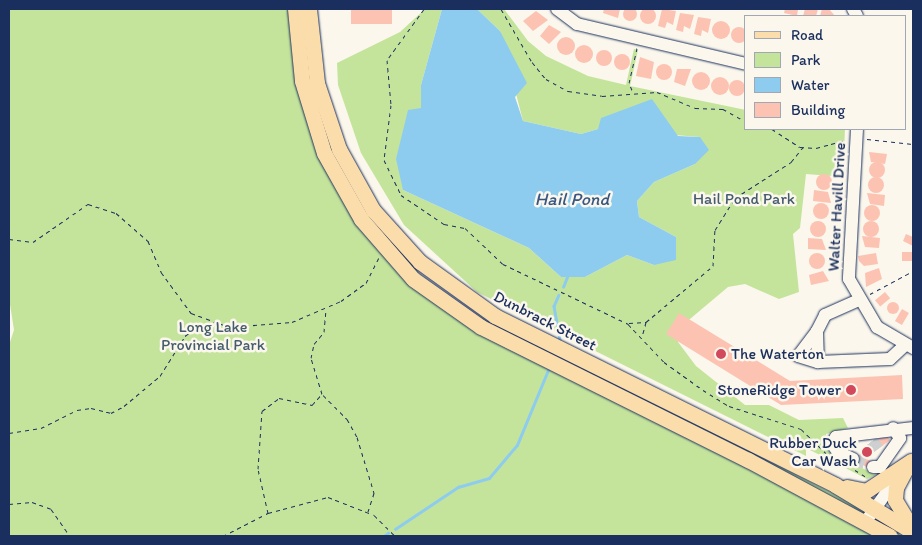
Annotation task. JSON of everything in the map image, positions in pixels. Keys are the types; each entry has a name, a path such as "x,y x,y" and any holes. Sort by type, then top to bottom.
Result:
{"main road":[{"path":"295,9 302,81 318,139 345,194 385,249 426,290 481,327 866,521 890,536"},
{"name":"Dunbrack Street","path":"309,9 317,83 339,149 373,210 420,262 495,316 834,485 874,506 913,532"},
{"path":"834,485 866,490 908,462"},
{"path":"908,462 896,488 895,500 913,528"}],"street":[{"path":"558,9 577,24 638,40 744,64"},
{"name":"Walter Havill Drive","path":"857,134 847,260 849,279 859,300 877,327 909,347"},
{"path":"859,300 825,315 817,331 798,356 818,362 890,359 909,347"},
{"path":"817,331 818,362"},
{"path":"875,445 893,428 913,428"},
{"path":"875,445 900,438 893,428"},
{"path":"851,463 832,444 836,437 875,445 908,462 874,506 866,521"},
{"path":"873,467 880,467 875,445"}],"path":[{"path":"424,9 387,60 391,105 384,160 398,193 444,224 465,228 503,264 628,324 673,369 729,406 801,429 813,444 833,457"},
{"path":"501,9 546,79 568,91 602,96 633,91 657,92 695,108 723,109 744,121"},
{"path":"633,91 629,83 638,40"},
{"path":"774,130 803,147"},
{"path":"628,324 646,322 713,266 715,230 735,198 791,162 803,147 857,134 913,144"},
{"path":"9,239 33,242 88,204 116,213 148,241 176,295 204,320 229,327 292,322 326,308 366,283 385,249"},
{"path":"859,300 913,271"},
{"path":"326,308 324,332 314,344 311,358 322,394 347,419 357,437 374,493 367,513"},
{"path":"9,433 41,428 77,410 91,408 111,413 124,406 160,376 185,336 204,320"},
{"path":"642,338 646,322"},
{"path":"268,513 258,469 262,411 279,398 312,404 322,394"},
{"path":"851,463 866,476 866,490"},
{"path":"223,536 268,513 321,497 367,513 395,536"},
{"path":"9,504 32,502 50,509 70,536"}],"green space":[{"name":"Long Lake Provincial Park","path":"9,9 309,9 311,58 371,214 423,279 477,316 859,506 906,536 9,536 9,345 14,330 9,298"},
{"name":"Hail Pond Park","path":"425,9 442,9 421,85 421,108 403,190 529,248 561,277 585,277 627,255 654,265 676,237 639,217 637,201 654,182 695,164 700,137 598,129 581,134 523,121 500,31 477,9 504,9 528,41 546,56 588,76 626,85 634,49 638,50 630,86 744,110 744,130 845,130 843,177 806,174 800,228 793,234 799,292 779,299 745,284 728,287 684,324 678,342 696,366 745,405 769,405 799,420 843,418 848,428 826,434 828,451 876,475 867,479 806,448 806,456 477,292 404,225 361,153 338,85 337,63 400,32"}],"water":[{"name":"Hail Pond","path":"442,9 477,9 500,31 527,83 515,97 523,121 581,134 598,129 601,118 652,99 678,136 700,137 709,150 695,164 654,182 637,201 639,217 676,237 676,260 654,265 627,255 585,277 561,277 529,248 403,190 396,159 408,110 421,108 421,85"}],"building":[{"path":"627,7 633,7 637,14 633,21 627,21 623,17 623,11"},
{"path":"648,8 654,10 656,16 654,22 648,24 642,22 640,16 642,10"},
{"path":"351,9 392,9 392,24 351,24"},
{"path":"604,9 620,9 618,18 603,13"},
{"path":"662,9 676,11 673,25 667,22 665,28 658,26"},
{"path":"785,9 798,9 797,15 784,13"},
{"path":"805,9 818,9 816,15 803,15"},
{"path":"822,9 829,9 834,15 820,15"},
{"path":"536,11 548,20 533,31 523,21"},
{"path":"680,13 694,15 690,29 684,26 683,32 676,30"},
{"path":"698,17 711,19 708,33 702,30 701,36 694,34"},
{"path":"721,21 727,24 730,30 727,36 721,39 715,36 712,30 715,24"},
{"path":"549,25 561,32 549,44 540,36"},
{"path":"733,29 744,29 744,41 739,43 733,41 731,35"},
{"path":"566,37 572,40 575,46 572,52 566,55 560,52 557,46 560,40"},
{"path":"584,45 590,48 593,54 590,60 584,63 578,60 575,54 578,48"},
{"path":"604,50 610,52 612,58 610,64 604,66 598,64 596,58 598,52"},
{"path":"622,54 628,56 630,62 628,68 622,70 616,68 614,62 616,56"},
{"path":"640,57 654,62 651,79 636,76"},
{"path":"661,64 667,64 672,69 670,78 661,80 656,75 656,69"},
{"path":"677,69 691,69 685,86 674,82"},
{"path":"701,72 707,75 710,81 707,87 701,90 695,87 692,81 695,75"},
{"path":"716,77 724,77 729,82 727,93 716,95 711,90 711,82"},
{"path":"737,80 743,82 743,94 737,96 731,94 729,88 731,82"},
{"path":"869,152 887,154 885,164 871,162"},
{"path":"874,162 880,162 885,167 883,176 874,178 869,173 869,167"},
{"path":"824,174 832,182 824,190 816,182"},
{"path":"873,177 879,177 884,182 882,191 873,193 868,188 868,182"},
{"path":"814,190 828,192 831,203 813,201"},
{"path":"867,193 885,195 884,206 870,204"},
{"path":"821,203 829,211 821,219 813,211"},
{"path":"869,205 875,205 880,210 878,219 869,221 864,216 864,210"},
{"path":"818,221 824,223 826,229 824,235 818,237 812,235 810,229 812,223"},
{"path":"868,221 874,221 879,226 877,235 868,237 863,232 863,226"},
{"path":"906,234 913,237 913,246 903,241"},
{"path":"862,236 880,238 879,248 865,247"},
{"path":"808,238 822,239 826,250 808,249"},
{"path":"902,252 913,252 913,261 902,261"},
{"path":"817,253 825,261 817,269 809,261"},
{"path":"876,253 878,264 864,266 859,261 858,256"},
{"path":"879,268 882,279 866,287 865,273"},
{"path":"823,271 829,281 811,285 809,275"},
{"path":"885,292 890,298 880,306 875,300"},
{"path":"893,302 899,308 893,314 887,308"},
{"path":"902,309 909,313 902,325 895,321"},
{"path":"679,313 790,381 902,375 903,399 781,405 666,334"},
{"name":"Rubber Duck Car Wash","path":"885,433 890,440 865,459 873,461 870,468 852,461"}],"waterway":[{"path":"563,287 567,277"},
{"path":"559,295 554,306 560,341"},
{"path":"395,529 458,487 489,478 517,445 548,370"},
{"path":"384,536 388,533"}],"tunnel":[{"path":"872,441 878,449"},
{"path":"853,459 873,467"}],"place":[{"name":"The Waterton","path":"721,354"},
{"name":"StoneRidge Tower","path":"851,390"},
{"name":"Rubber Duck Car Wash","path":"867,452"}]}
